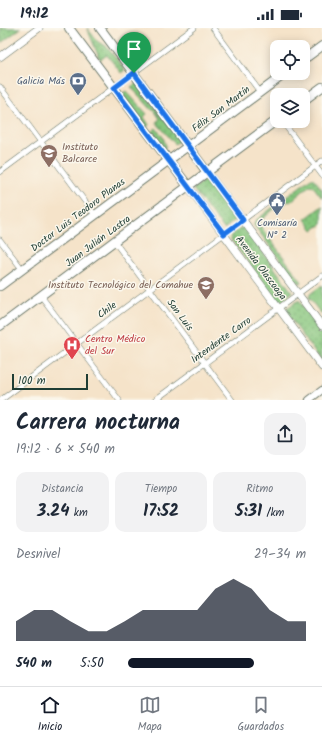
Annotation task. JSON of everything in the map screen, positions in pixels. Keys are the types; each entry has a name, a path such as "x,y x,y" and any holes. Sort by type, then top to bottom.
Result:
{"main road":[{"path":"0,57 39,28"},
{"name":"Avenida Olascoaga","path":"69,28 322,367"},
{"name":"Avenida Olascoaga","path":"100,28 322,326"},
{"path":"310,55 322,46"},
{"name":"Félix San Martín","path":"169,160 276,80"},
{"path":"310,96 322,87"},
{"name":"Juan Julián Lastra","path":"0,326 270,125"},
{"name":"Doctor Luis Teodoro Planas","path":"0,286 169,160"}],"street":[{"path":"0,172 194,28"},
{"path":"213,28 260,92"},
{"path":"0,87 95,215"},
{"path":"287,128 322,175"},
{"name":"Chile","path":"3,399 322,161"},
{"path":"0,240 22,269"},
{"name":"San Luis","path":"114,241 232,400"},
{"name":"Intendente Carro","path":"155,400 322,276"},
{"path":"41,296 118,400"},
{"path":"309,400 322,390"},
{"path":"0,393 3,399"}],"green space":[{"path":"0,28 21,28 1,43"},
{"path":"87,28 98,42 106,46 125,70 121,73 107,55 100,60"},
{"path":"137,83 180,140 175,144 156,122 160,119 154,110 152,110 131,87"},
{"path":"126,91 147,114 144,117 149,125 147,127 122,94"},
{"path":"156,128 163,137 166,146 164,149 151,132"},
{"path":"208,178 237,218 224,229 193,189"},
{"path":"311,178 314,179 322,189 322,198 313,186 310,185 290,202 288,201 276,210 275,208 258,223 302,282 301,283 297,282 254,225 255,221"},
{"path":"322,206 322,224 313,230 305,219"},
{"path":"244,226 292,292 281,302 277,301 230,238 231,235"},
{"path":"322,285 322,315 309,298 310,294"},
{"path":"299,300 322,331 322,362 285,311"}],"place":[{"name":"Galicia Más","path":"78,96"},
{"name":"Instituto Balcarce","path":"49,168"},
{"name":"Comisaría N° 2","path":"277,216"},
{"name":"Instituto Tecnológico del Comahue","path":"206,300"},
{"name":"Centro Médico del Sur","path":"72,360"}],"route":[{"path":"134,73 243,220 224,234 114,88 134,73"}]}
